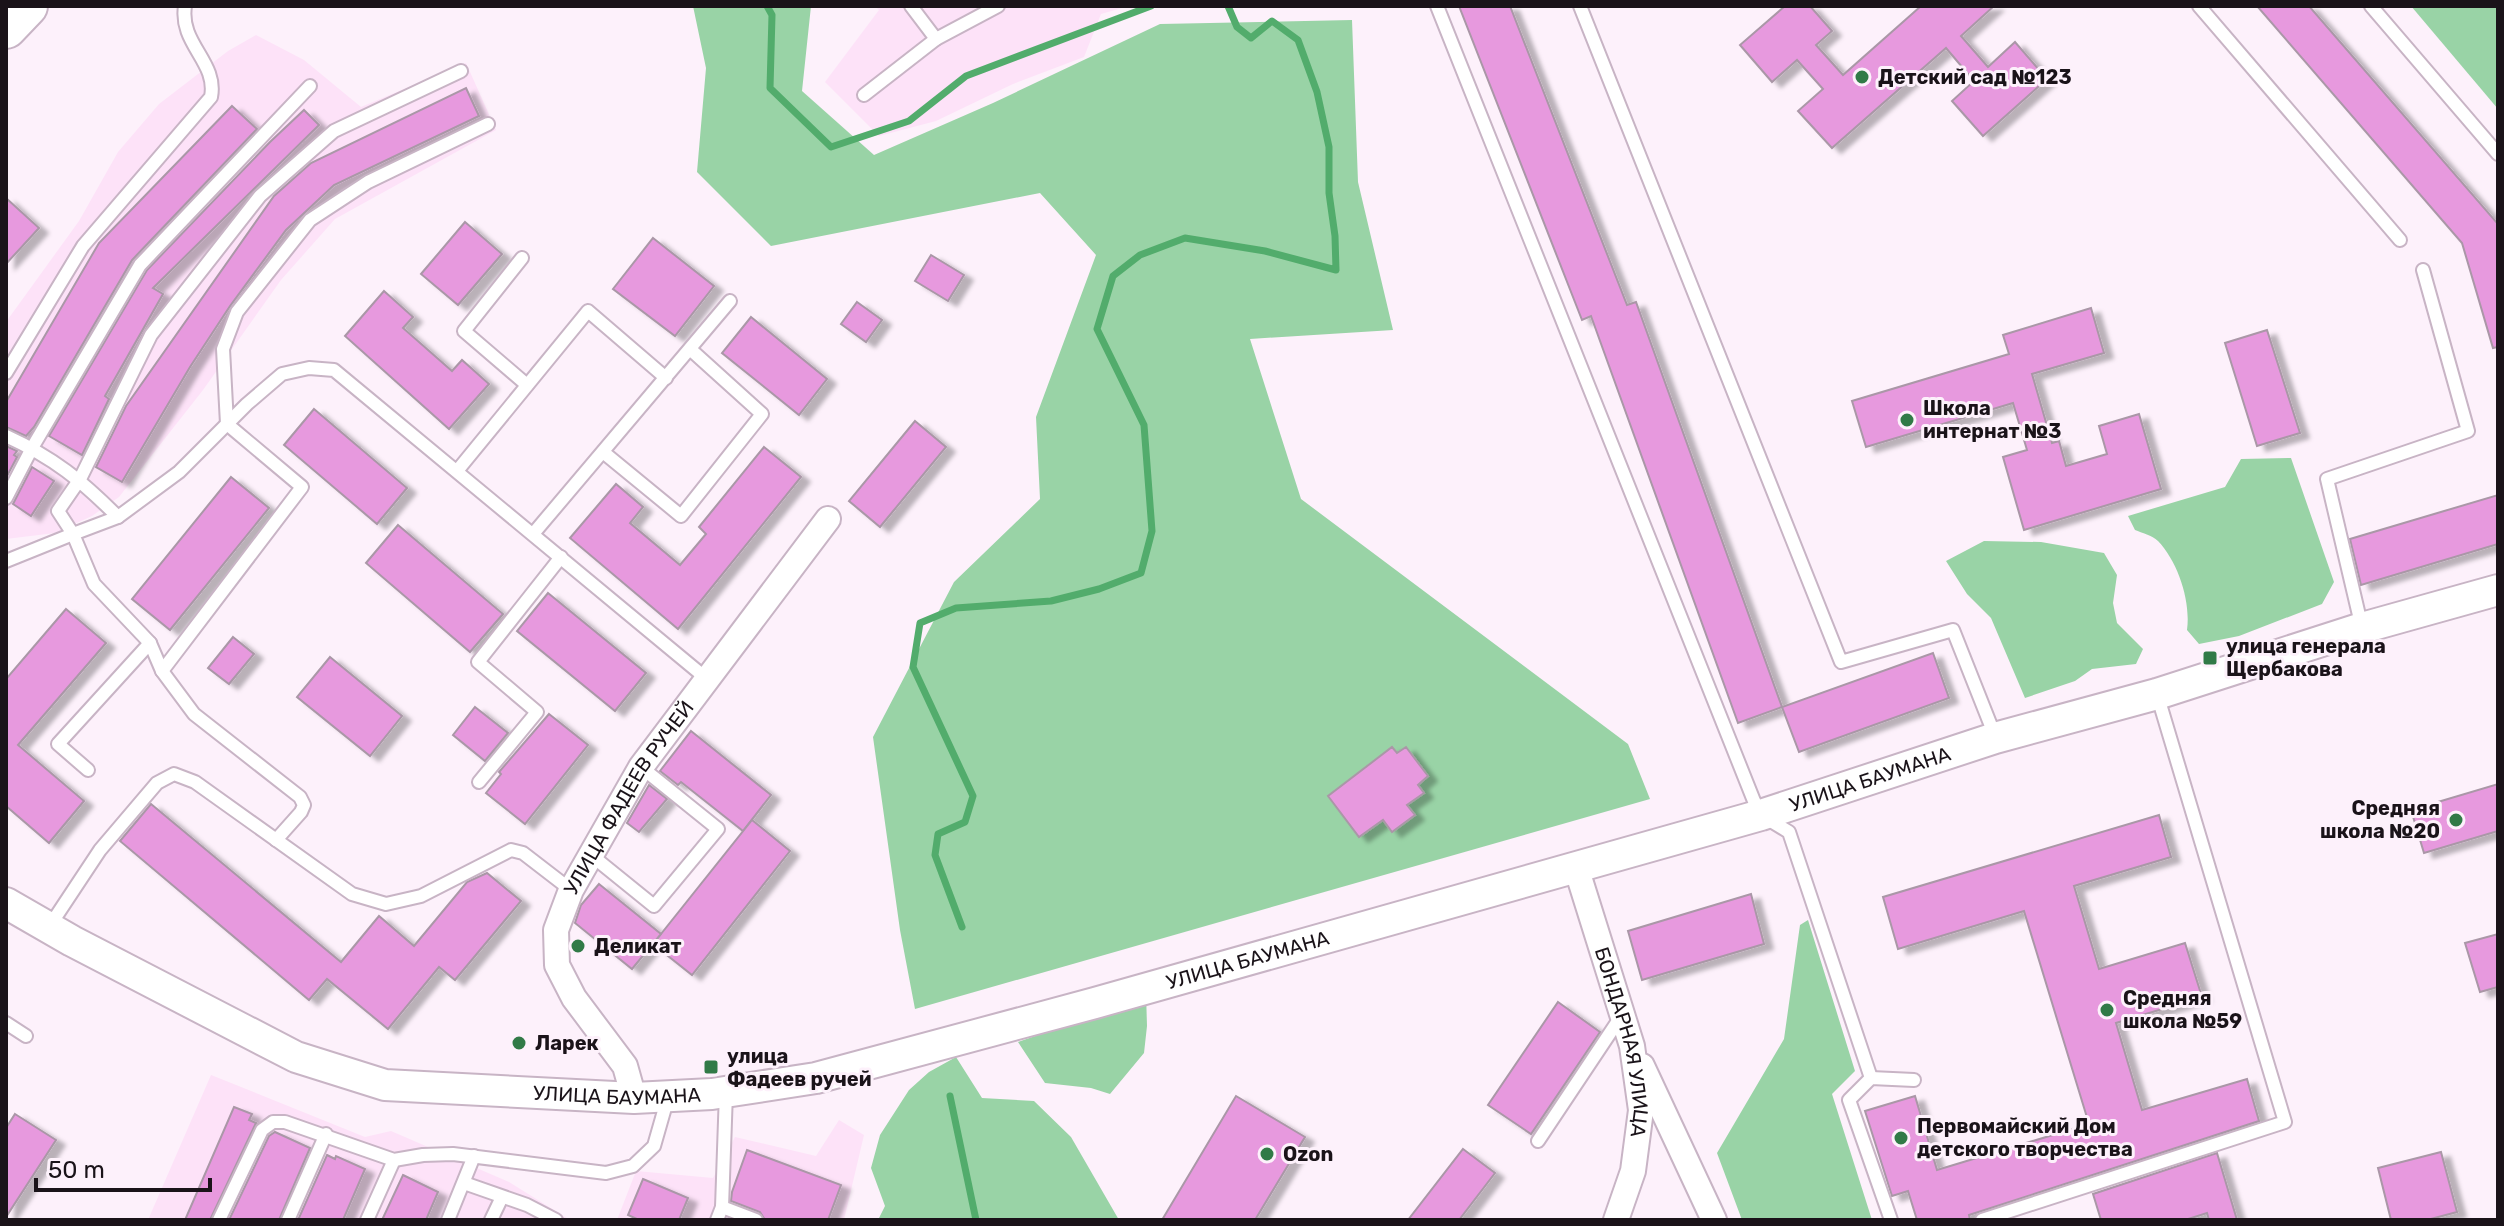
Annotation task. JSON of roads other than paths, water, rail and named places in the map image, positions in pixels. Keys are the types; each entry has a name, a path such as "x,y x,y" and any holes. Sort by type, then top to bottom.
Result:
{"highway":[{"path":"6,28 27,6"}],"street":[{"name":"УЛИЦА ФАДЕЕВ РУЧЕЙ","path":"634,1098 625,1066 574,998 557,965 556,930 571,890 641,767 828,519"},
{"name":"УЛИЦА БАУМАНА","path":"6,903 296,1057 385,1085 634,1098 726,1091 831,1074 1095,1003 1761,815 1995,738 2157,694 2362,628 2498,590"},
{"name":"БОНДАРНАЯ УЛИЦА","path":"1576,867 1632,1046 1641,1110 1633,1171 1616,1220"},
{"path":"1632,1046 1714,1220"}],"lane":[{"path":"6,373 83,246 211,97 214,85 182,20 185,6"},
{"path":"911,6 936,39"},
{"path":"864,95 936,39 998,6"},
{"path":"1437,6 1761,815 1789,832 1871,1078"},
{"path":"1580,6 1841,662 1953,630 1995,738"},
{"path":"2199,6 2400,240"},
{"path":"2371,6 2498,154"},
{"path":"276,840 301,812 304,805 300,797 194,714 162,671 150,643 94,584 73,534 58,511 80,479 151,335 260,196 334,131 461,71"},
{"path":"6,498 140,265 310,86"},
{"path":"162,671 302,487 227,424 223,349 237,312 310,220 368,182 488,124"},
{"path":"522,258 464,331 527,385"},
{"path":"2362,628 2327,479 2468,431 2423,270"},
{"path":"533,534 730,301"},
{"path":"457,471 588,311 666,378"},
{"path":"603,452 681,516 762,414 690,349"},
{"path":"6,561 118,517 179,472 282,374 309,368 334,370 707,679"},
{"path":"6,436 32,448 80,479 118,517"},
{"path":"479,782 537,712 478,662 561,557"},
{"path":"88,770 58,744 150,643"},
{"path":"1982,1220 2285,1122 2157,694"},
{"path":"591,855 654,906 718,829 641,767"},
{"path":"49,927 100,850 157,783 174,774 195,782 352,894 386,904 421,896 511,850 523,853 571,890"},
{"path":"1538,1141 1622,1015"},
{"path":"6,1023 26,1036"},
{"path":"1891,1220 1849,1100 1871,1078 1914,1080"},
{"path":"717,1220 722,1207 726,1091"},
{"path":"219,1220 262,1130 273,1122 285,1122 326,1134 394,1160 423,1155 474,1156 606,1173 624,1170 642,1160 654,1146 668,1097"},
{"path":"288,1220 326,1134"},
{"path":"448,1220 474,1156"},
{"path":"367,1220 394,1160"},
{"path":"464,1183 527,1205 556,1220"},
{"path":"491,1220 502,1197"},
{"path":"722,1207 756,1220"}],"waterway":[{"path":"767,6 772,15 770,88 831,147 909,121 966,76 1151,6"},
{"path":"962,927 935,855 938,834 965,822 973,796 913,667 920,623 956,608 1051,601 1099,589 1141,573 1152,531 1144,425 1097,329 1113,276 1140,255 1185,238 1265,251 1336,270 1329,193 1329,147 1317,92 1298,40 1272,21 1251,38 1237,27 1228,6"},
{"path":"950,1096 976,1220"}],"place":[{"name":"Детский сад №123","path":"1862,77"},
{"name":"Школа интернат №3","path":"1907,420"},
{"name":"улица генерала Щербакова","path":"2210,658"},
{"name":"Средняя школа №20","path":"2456,820"},
{"name":"Деликат","path":"578,946"},
{"name":"Средняя школа №59","path":"2107,1010"},
{"name":"Ларек","path":"519,1043"},
{"name":"улица Фадеев ручей","path":"711,1067"},
{"name":"Первомайский Дом детского творчества","path":"1901,1138"},
{"name":"Ozon","path":"1267,1154"}]}
